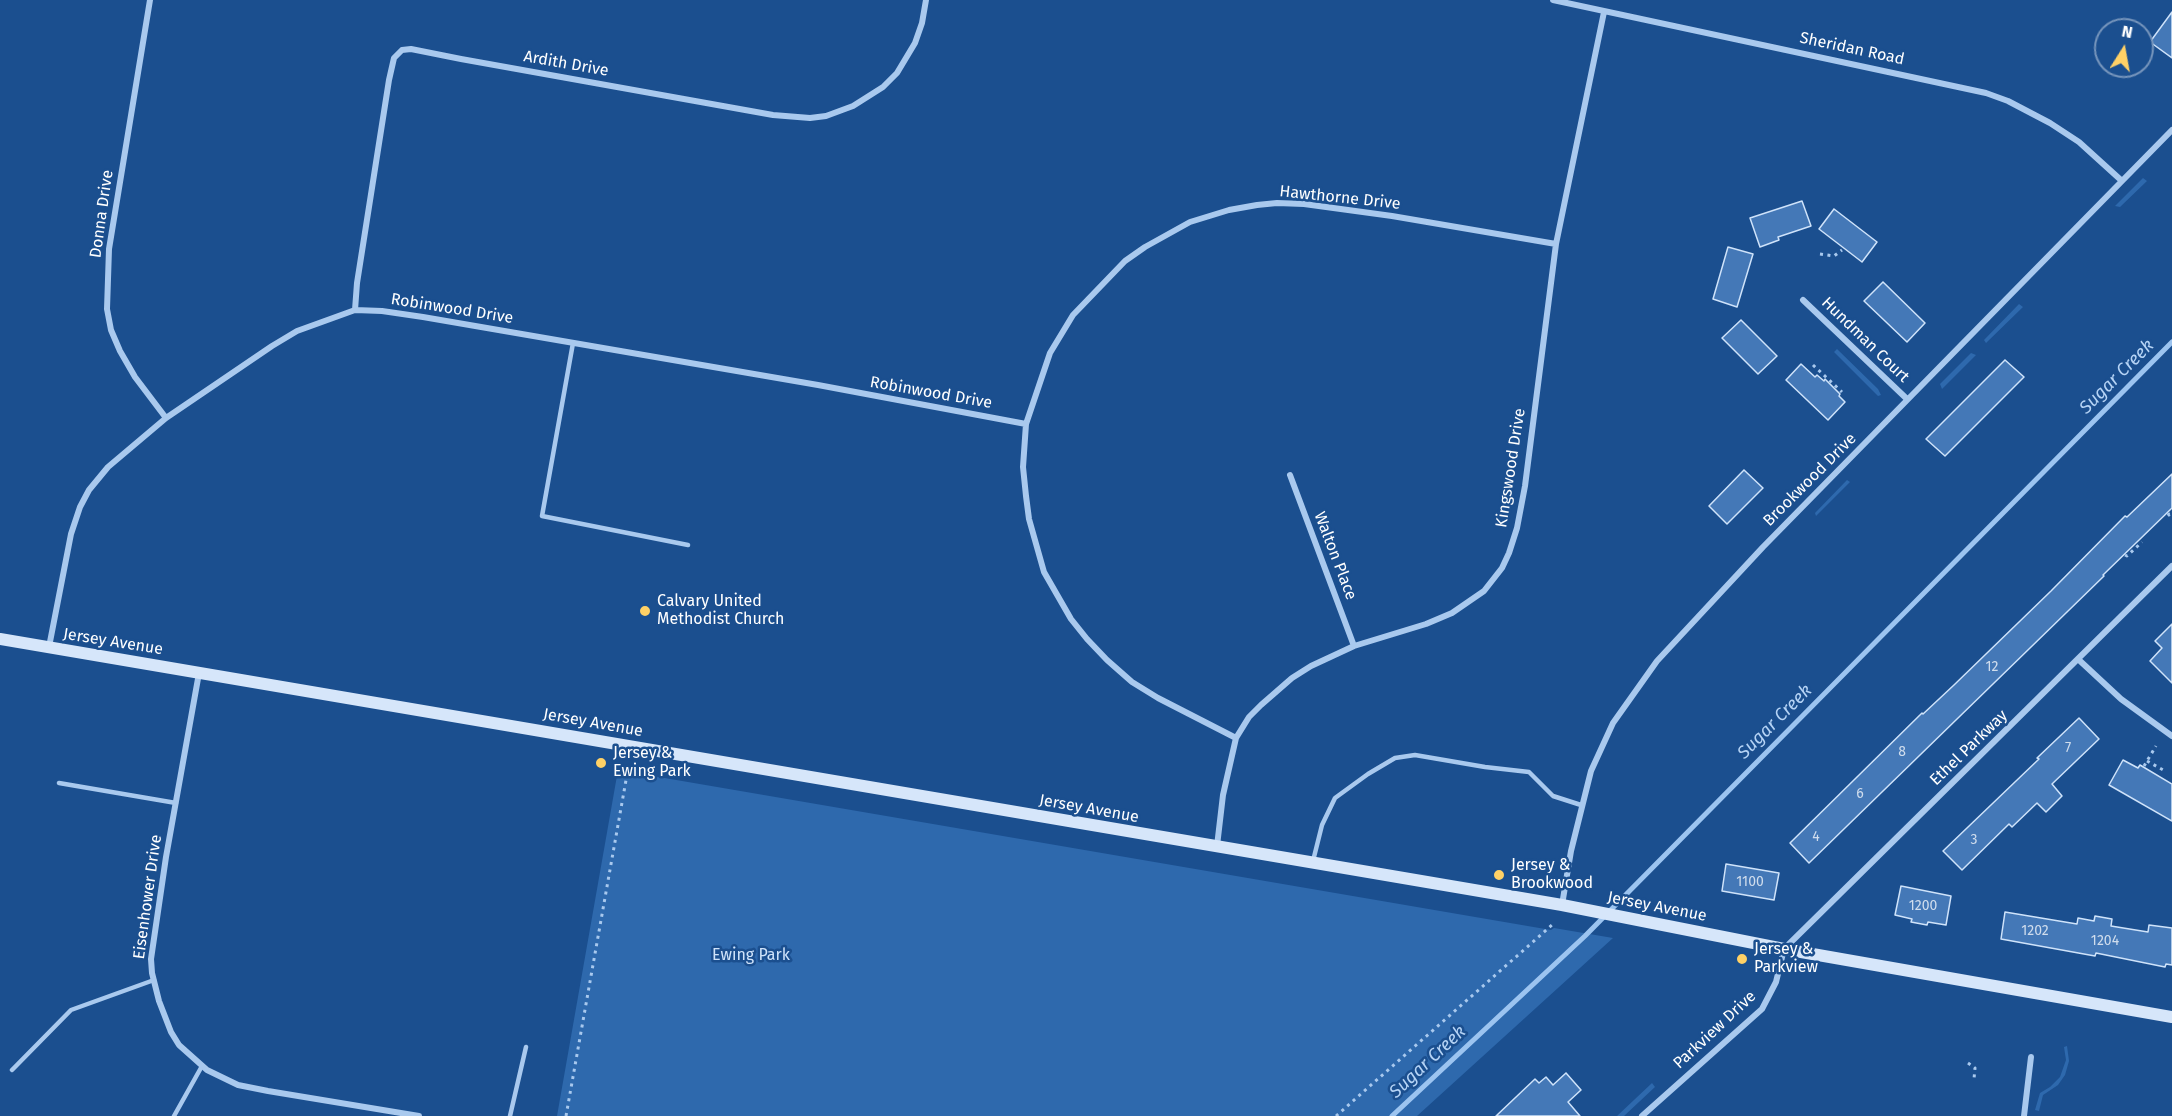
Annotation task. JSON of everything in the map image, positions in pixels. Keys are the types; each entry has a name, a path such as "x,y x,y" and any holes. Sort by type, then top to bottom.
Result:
{"street":[{"name":"Donna Drive","path":"150,0 110,249 107,309 111,330 120,351 135,377 166,418"},
{"name":"Ardith Drive","path":"355,310 357,283 389,80 394,58 402,50 411,49 773,115 810,118 826,116 853,106 882,87 897,73 915,43 922,23 926,0"},
{"name":"Sheridan Road","path":"1553,0 1813,54 1986,93 2008,101 2050,123 2079,142 2122,181"},
{"name":"Kingswood Drive","path":"1217,848 1223,795 1236,738 1249,717 1292,678 1311,666 1354,646 1426,624 1452,613 1485,591 1502,568 1516,528 1525,486 1556,244 1604,12"},
{"name":"Brookwood Drive","path":"1562,905 1581,805 1591,771 1613,723 1657,661 1763,547 2172,130"},
{"name":"Hawthorne Drive","path":"1236,738 1132,682 1093,646 1071,620 1044,572 1029,519 1023,467 1026,424 1050,353 1073,315 1125,261 1145,247 1190,222 1257,205 1304,204 1392,216 1556,244"},
{"name":"Hundman Court","path":"1803,300 1907,399"},
{"name":"Robinwood Drive","path":"49,648 69,544 80,507 108,467 166,418 297,331 355,310 423,317 1026,424"},
{"name":"Walton Place","path":"1290,475 1354,646"},
{"name":"Ethel Parkway","path":"1784,949 2172,566"},
{"name":"Jersey Avenue","path":"0,639 1562,905 1784,949 2172,1017"},
{"path":"2079,660 2121,699 2172,736"},
{"name":"Eisenhower Drive","path":"199,673 153,934 151,959 154,980 171,1032 179,1045 207,1070 238,1085 420,1116"},
{"name":"Parkview Drive","path":"1642,1116 1762,1009 1776,982 1784,949"},
{"path":"2024,1116 2031,1057"}],"lane":[{"path":"573,343 542,516 688,545"},
{"path":"1313,864 1323,825 1335,798 1395,758 1415,755 1529,772 1553,796 1581,805"},
{"path":"59,783 176,803"},
{"path":"12,1070 71,1010 154,980"},
{"path":"510,1116 526,1047"},
{"path":"174,1116 202,1066"}],"path":[{"path":"1820,254 1834,256 1842,250"},
{"path":"1812,365 1842,392"},
{"path":"2125,555 2127,556 2142,542"},
{"path":"2144,766 2156,746"},
{"path":"2146,761 2165,771"},
{"path":"566,1116 628,769"},
{"path":"1336,1116 1552,925"},
{"path":"1968,1063 1975,1068 1974,1079"}],"green space":[{"path":"2143,178 2147,181 2120,207 2115,206"},
{"path":"2019,304 2023,307 1986,343 1984,340"},
{"path":"1837,349 1878,389 1881,395 1878,396 1834,352"},
{"path":"1971,353 1976,355 1942,389 1940,384"},
{"path":"1847,480 1850,482 1816,516 1815,513"},
{"name":"Ewing Park","path":"618,770 1551,930 1554,928 1613,938 1417,1116 557,1116"},
{"path":"2067,1046 2069,1061 2065,1075 2058,1085 2043,1095 2039,1111 2035,1110 2040,1093 2060,1077 2066,1060 2064,1047"},
{"path":"1652,1083 1655,1087 1624,1116 1617,1116"}],"building":[{"path":"2172,12 2172,58 2154,45 2154,37"},
{"path":"1802,201 1811,226 1778,237 1779,240 1760,247 1750,218"},
{"path":"1834,209 1877,242 1862,262 1819,229"},
{"path":"1728,247 1753,254 1737,307 1713,299"},
{"path":"1883,282 1925,323 1907,342 1864,301"},
{"path":"1741,320 1777,356 1758,374 1722,338"},
{"path":"2005,360 2024,377 1945,456 1926,439"},
{"path":"1801,364 1815,377 1817,375 1824,381 1825,379 1845,402 1828,420 1786,380"},
{"path":"1744,470 1763,488 1727,524 1709,506"},
{"path":"2172,474 2172,508 1809,863 1790,843 1922,713 2051,591 2125,516 2127,517"},
{"path":"2172,624 2172,683 2150,661 2162,648 2155,641"},
{"path":"2079,718 2099,739 2052,784 2062,796 2046,812 2037,803 2012,827 2009,824 1962,870 1943,851"},
{"path":"2123,760 2138,768 2140,765 2172,784 2172,821 2109,785"},
{"path":"1726,864 1779,873 1774,900 1722,891"},
{"path":"1901,886 1951,896 1946,925 1911,922 1912,919 1895,915"},
{"path":"2005,912 2077,924 2078,918 2094,921 2095,916 2112,919 2111,926 2148,932 2149,925 2172,928 2172,965 2166,964 2165,967 2096,953 2095,956 2001,939"},
{"path":"1566,1073 1581,1090 1568,1102 1580,1116 1496,1116 1535,1079 1539,1083 1546,1077 1553,1085"}],"waterway":[{"name":"Sugar Creek","path":"1392,1116 1585,936 2172,342"}],"place":[{"name":"Calvary United Methodist Church","path":"645,611"},
{"name":"Jersey & Ewing Park","path":"601,763"},
{"name":"Jersey & Brookwood","path":"1499,875"},
{"name":"Jersey & Parkview","path":"1742,959"}]}
